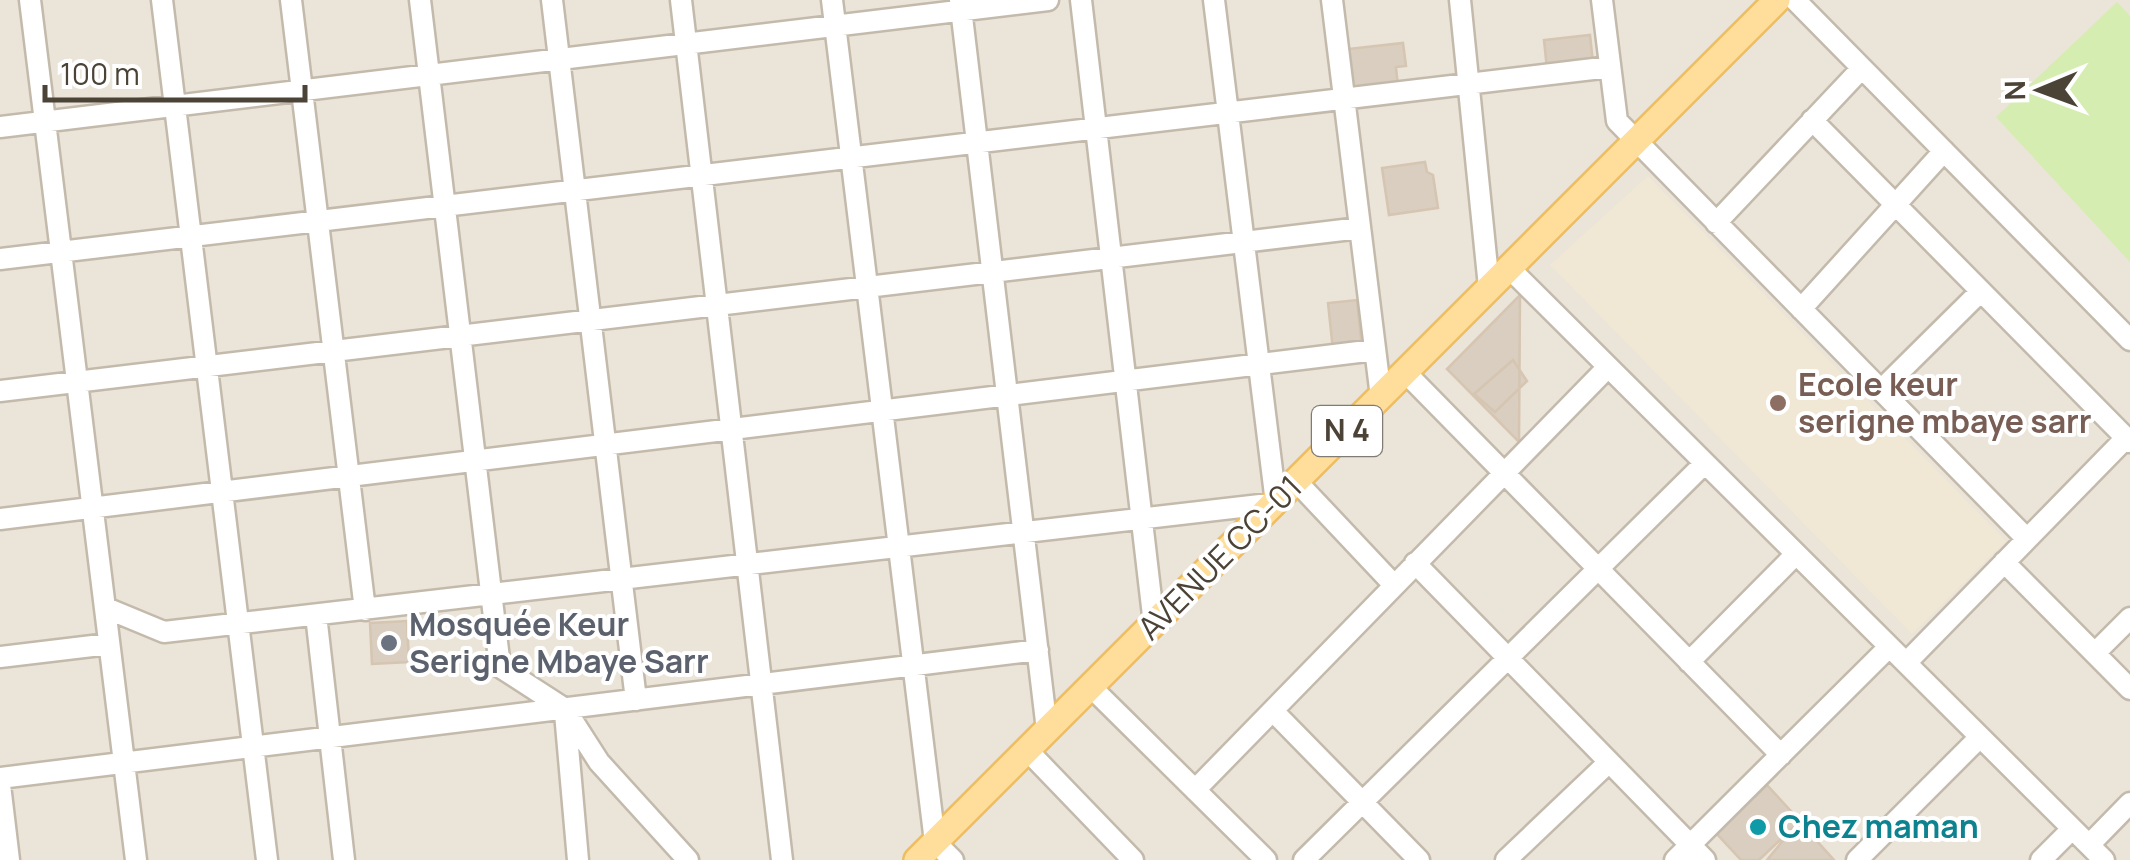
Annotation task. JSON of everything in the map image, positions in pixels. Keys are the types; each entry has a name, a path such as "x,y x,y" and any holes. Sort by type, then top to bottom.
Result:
{"main road":[{"name":"AVENUE CC-01","path":"935,854 1027,750 1777,0"}],"street":[{"path":"30,0 136,860"},
{"path":"162,0 266,860"},
{"path":"291,0 365,610"},
{"path":"420,0 500,667 565,708 600,762 688,860"},
{"path":"552,0 636,700"},
{"path":"681,0 782,860"},
{"path":"832,0 935,854"},
{"path":"0,127 835,26 960,5 1048,0"},
{"path":"1080,0 1154,624"},
{"path":"106,608 164,632 1276,503 1214,0"},
{"path":"1332,0 1380,397"},
{"path":"1460,0 1488,288"},
{"path":"1602,0 1617,121 2027,539"},
{"path":"1794,0 2130,340"},
{"path":"960,5 1047,730"},
{"path":"0,260 1610,67"},
{"path":"1716,223 1862,68"},
{"path":"1812,120 2128,440 1906,663"},
{"path":"1801,308 1944,152"},
{"path":"0,390 1360,228"},
{"path":"1508,268 2096,853 2130,803"},
{"path":"1881,390 1981,291"},
{"path":"0,519 1375,350"},
{"path":"1195,790 1608,367"},
{"path":"1406,372 1780,755"},
{"path":"1304,860 1705,463"},
{"path":"1297,482 1394,585"},
{"path":"1689,662 1796,554"},
{"path":"2004,562 2130,689"},
{"path":"1415,564 1610,762 1691,855 1780,755 1889,647"},
{"path":"316,616 344,860"},
{"path":"2095,653 2130,618"},
{"path":"0,657 109,644"},
{"path":"9,860 0,782 124,763 1038,650"},
{"path":"1091,687 1266,860"},
{"path":"565,708 578,860"},
{"path":"1273,710 1418,860"},
{"path":"1857,860 1980,737"},
{"path":"1027,750 1132,860"},
{"path":"1506,860 1610,762"},
{"path":"2041,860 2072,829"}],"shaded area":[{"path":"0,0 2130,0 2130,860 0,860"},
{"name":"Ecole keur serigne mbaye sarr","path":"1648,176 2006,541 1912,634 1550,265"}],"green space":[{"path":"2117,2 2130,16 2130,262 1996,117"}],"building":[{"path":"1590,35 1593,63 1547,69 1544,40"},
{"path":"1403,43 1406,66 1396,67 1398,87 1353,93 1348,49"},
{"path":"1425,162 1427,172 1433,175 1438,208 1389,215 1382,168"},
{"path":"1520,295 1519,442 1447,369"},
{"path":"1357,300 1362,347 1333,350 1328,303"},
{"path":"1513,360 1527,381 1495,412 1474,394"},
{"name":"Mosquée Keur Serigne Mbaye Sarr","path":"407,621 409,662 372,664 370,623"},
{"name":"Chez maman","path":"1767,785 1800,821 1759,860 1741,860 1716,833"},
{"path":"1799,821 1834,860 1767,860"}],"place":[{"name":"Ecole keur serigne mbaye sarr","path":"1778,403"},
{"name":"Mosquée Keur Serigne Mbaye Sarr","path":"389,643"},
{"name":"Chez maman","path":"1758,827"}]}
